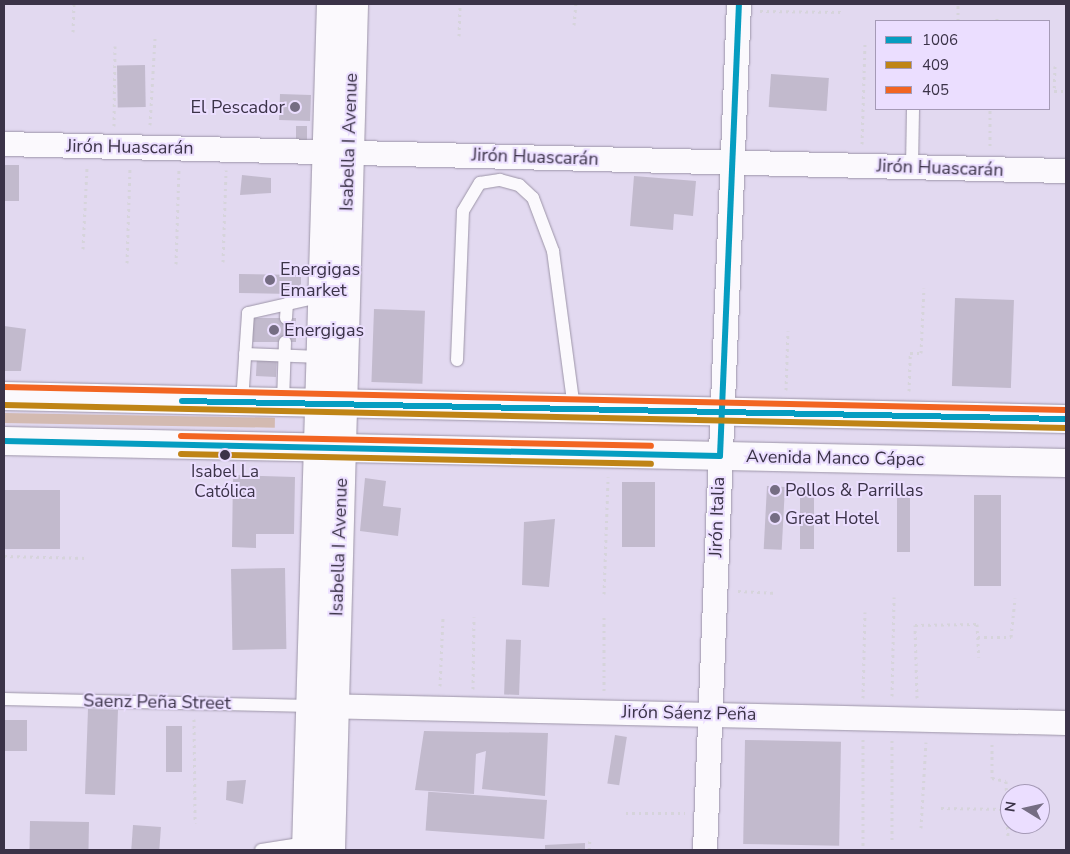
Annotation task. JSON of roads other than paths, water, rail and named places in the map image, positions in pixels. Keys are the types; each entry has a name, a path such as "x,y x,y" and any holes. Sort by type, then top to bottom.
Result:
{"main road":[{"name":"Isabella I Avenue","path":"301,848 322,706 331,449 337,152 330,4"},
{"name":"Isabella I Avenue","path":"331,404 320,358 322,296 354,4"},
{"path":"4,396 1066,419"},
{"name":"Avenida Manco Cápac","path":"4,441 1066,463"}],"street":[{"name":"Jirón Italia","path":"705,850 738,7"},
{"name":"Jirón Huascarán","path":"4,144 1066,171"},
{"name":"Jirón Sáenz Peña","path":"322,706 1066,723"}],"lane":[{"path":"912,167 913,110"},
{"path":"457,360 466,203 480,183 500,180 518,185 533,198 553,251 574,408"},
{"path":"242,402 248,313 322,296"},
{"path":"286,318 287,304"},
{"path":"245,354 285,348 320,358"},
{"path":"283,402 285,348"},
{"name":"Saenz Peña Street","path":"4,699 322,706"},
{"path":"261,850 301,848"}],"place":[{"name":"El Pescador","path":"295,107"},
{"name":"Energigas Emarket","path":"270,280"},
{"name":"Energigas","path":"274,330"},
{"name":"Isabel La Católica","path":"225,455"},
{"name":"Pollos & Parrillas","path":"775,490"},
{"name":"Great Hotel","path":"775,518"}]}
